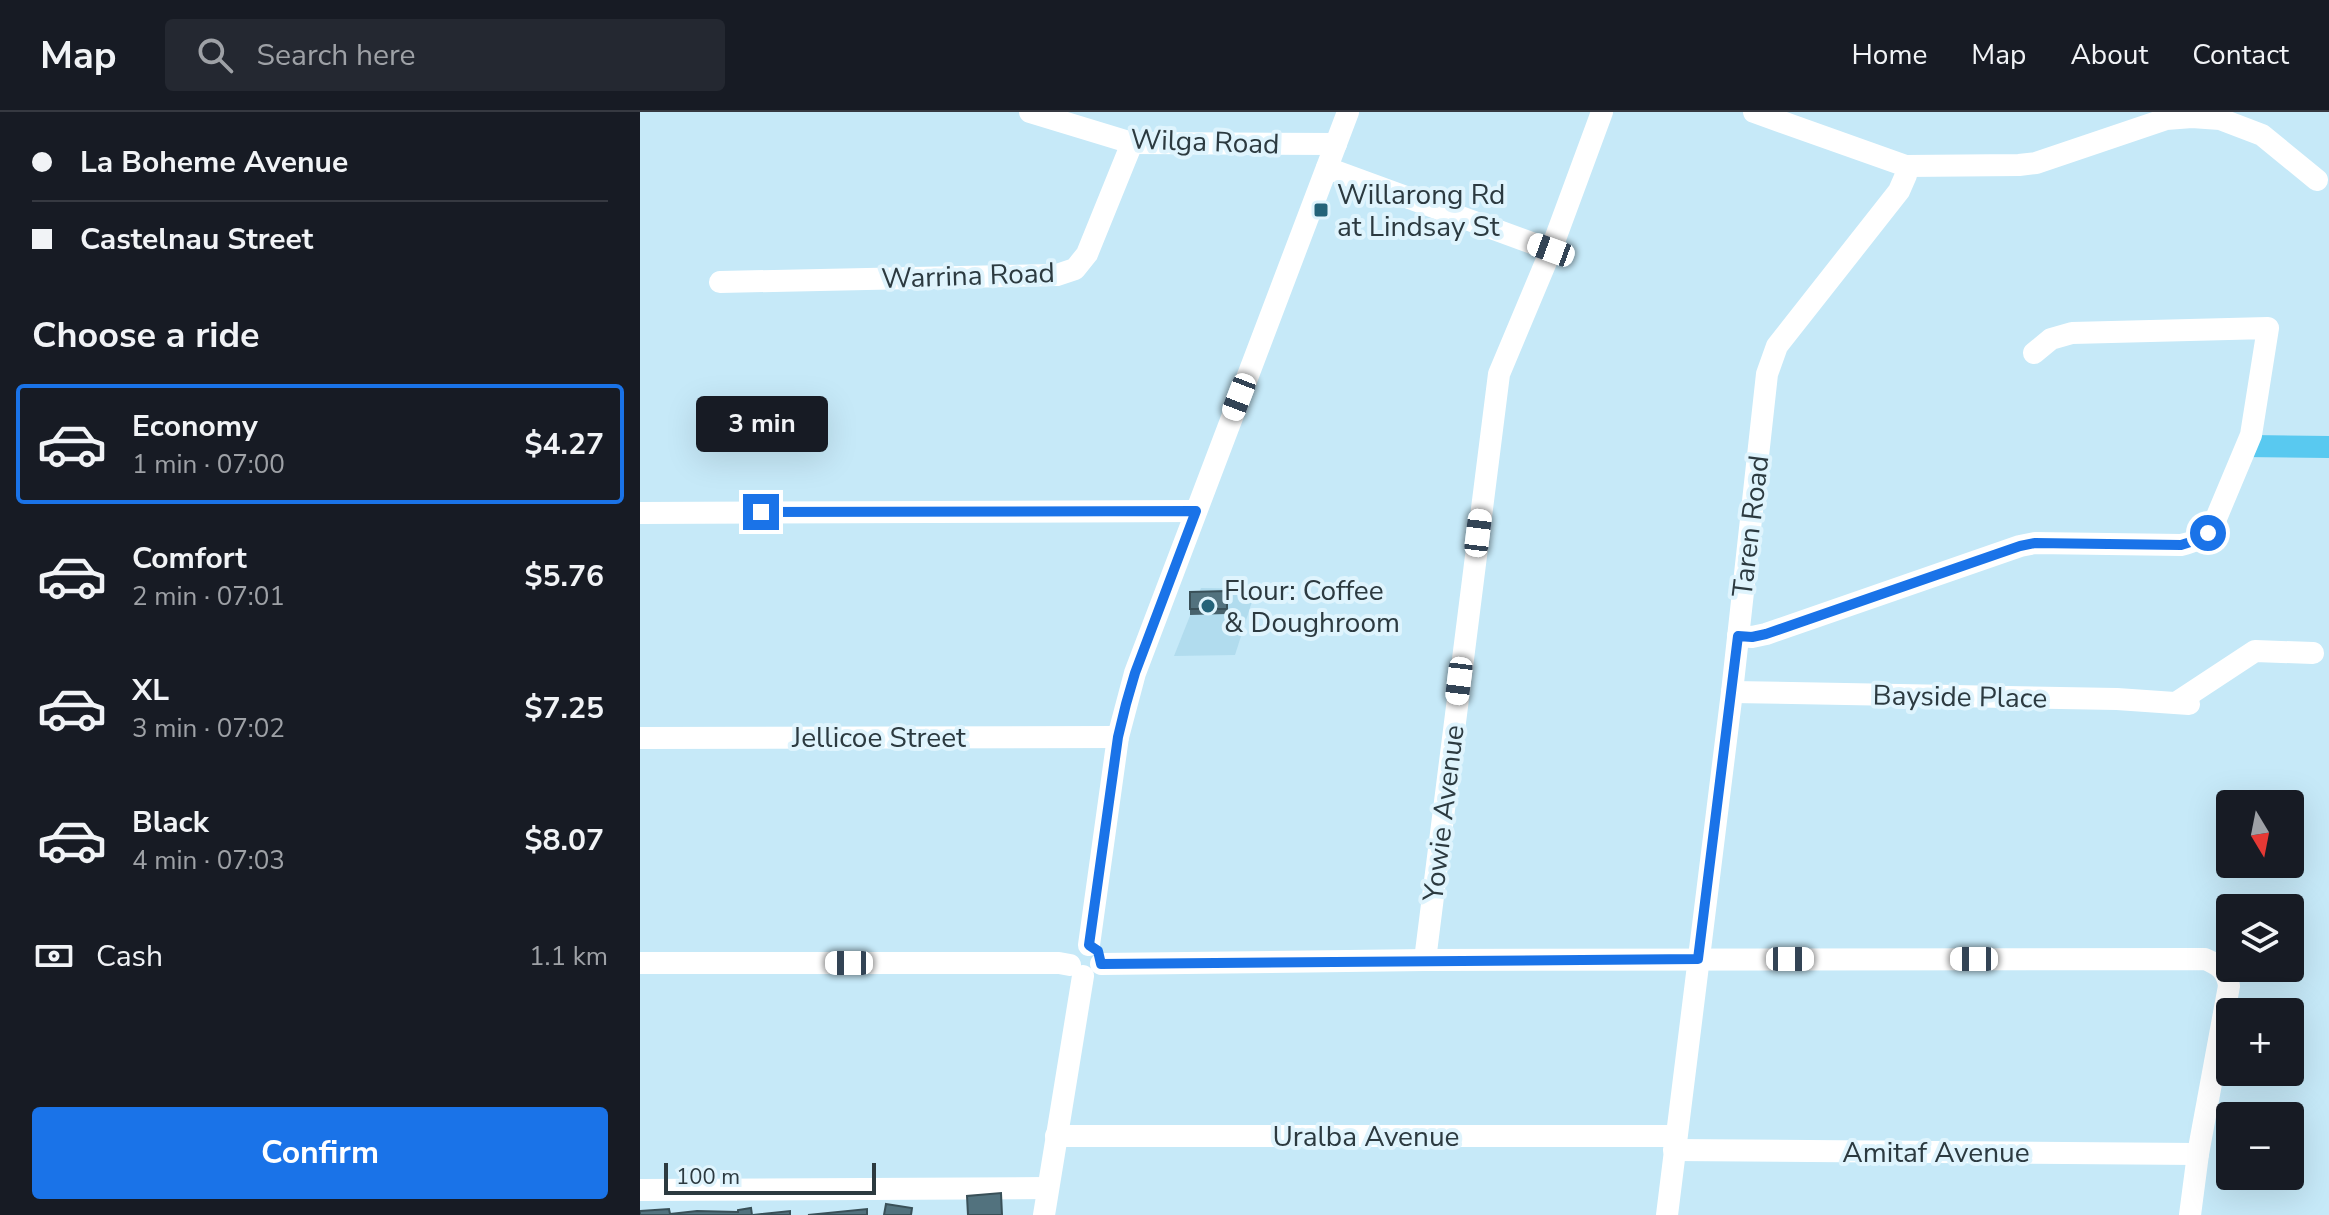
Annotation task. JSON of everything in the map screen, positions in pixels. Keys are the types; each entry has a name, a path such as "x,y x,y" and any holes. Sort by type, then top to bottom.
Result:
{"street":[{"name":"Wilga Road","path":"1030,112 1086,120 1132,143 1336,144"},
{"path":"1044,1215 1086,963 1118,737 1135,673 1348,112"},
{"name":"Yowie Avenue","path":"1425,960 1496,391 1505,356 1551,250 1602,112"},
{"path":"1754,112 1906,166 2036,163 2166,119 2220,119 2262,135 2317,180"},
{"name":"Warrina Road","path":"720,282 1057,275 1075,269 1087,254 1132,143"},
{"name":"Taren Road","path":"1667,1215 1732,692 1767,374 1777,346 1899,191 1906,175 1906,166"},
{"path":"1327,168 1551,250"},
{"path":"1738,636 1766,634 2020,546 2035,543 2181,545 2208,533 2251,435 2268,328 2072,333 2051,339 2034,353"},
{"path":"640,513 1196,511"},
{"name":"Bayside Place","path":"1732,692 2102,699 2182,704 2255,651 2313,653"},
{"name":"Jellicoe Street","path":"640,738 1118,737"},
{"path":"640,963 2205,959 2219,965 2227,974 2229,986 2190,1215"},
{"name":"Uralba Avenue","path":"1056,1136 1675,1143"},
{"name":"Amitaf Avenue","path":"1675,1143 2198,1154"},
{"path":"640,1190 1048,1188"}],"shaded area":[{"path":"2251,435 2329,436 2329,458 2243,457"},
{"path":"1201,588 1256,589 1235,655 1174,656"}],"building":[{"name":"Flour: Coffee & Doughroom","path":"1227,591 1227,609 1190,609 1190,592"},
{"path":"1001,1193 1002,1215 968,1215 967,1196"},
{"path":"886,1204 912,1208 911,1215 884,1215"},
{"path":"751,1208 752,1215 640,1215 640,1211 669,1209 670,1214 738,1212"},
{"path":"867,1209 867,1215 808,1215"},
{"path":"790,1211 790,1215 753,1215"}],"place":[{"name":"Willarong Rd at Lindsay St","path":"1321,210"},
{"name":"Flour: Coffee & Doughroom","path":"1208,606"}],"route":[{"path":"761,512 1196,511 1135,673 1118,737 1089,945 1098,951 1101,964 1698,959 1738,636 1766,634 2020,546 2035,543 2181,545 2208,533"}]}
